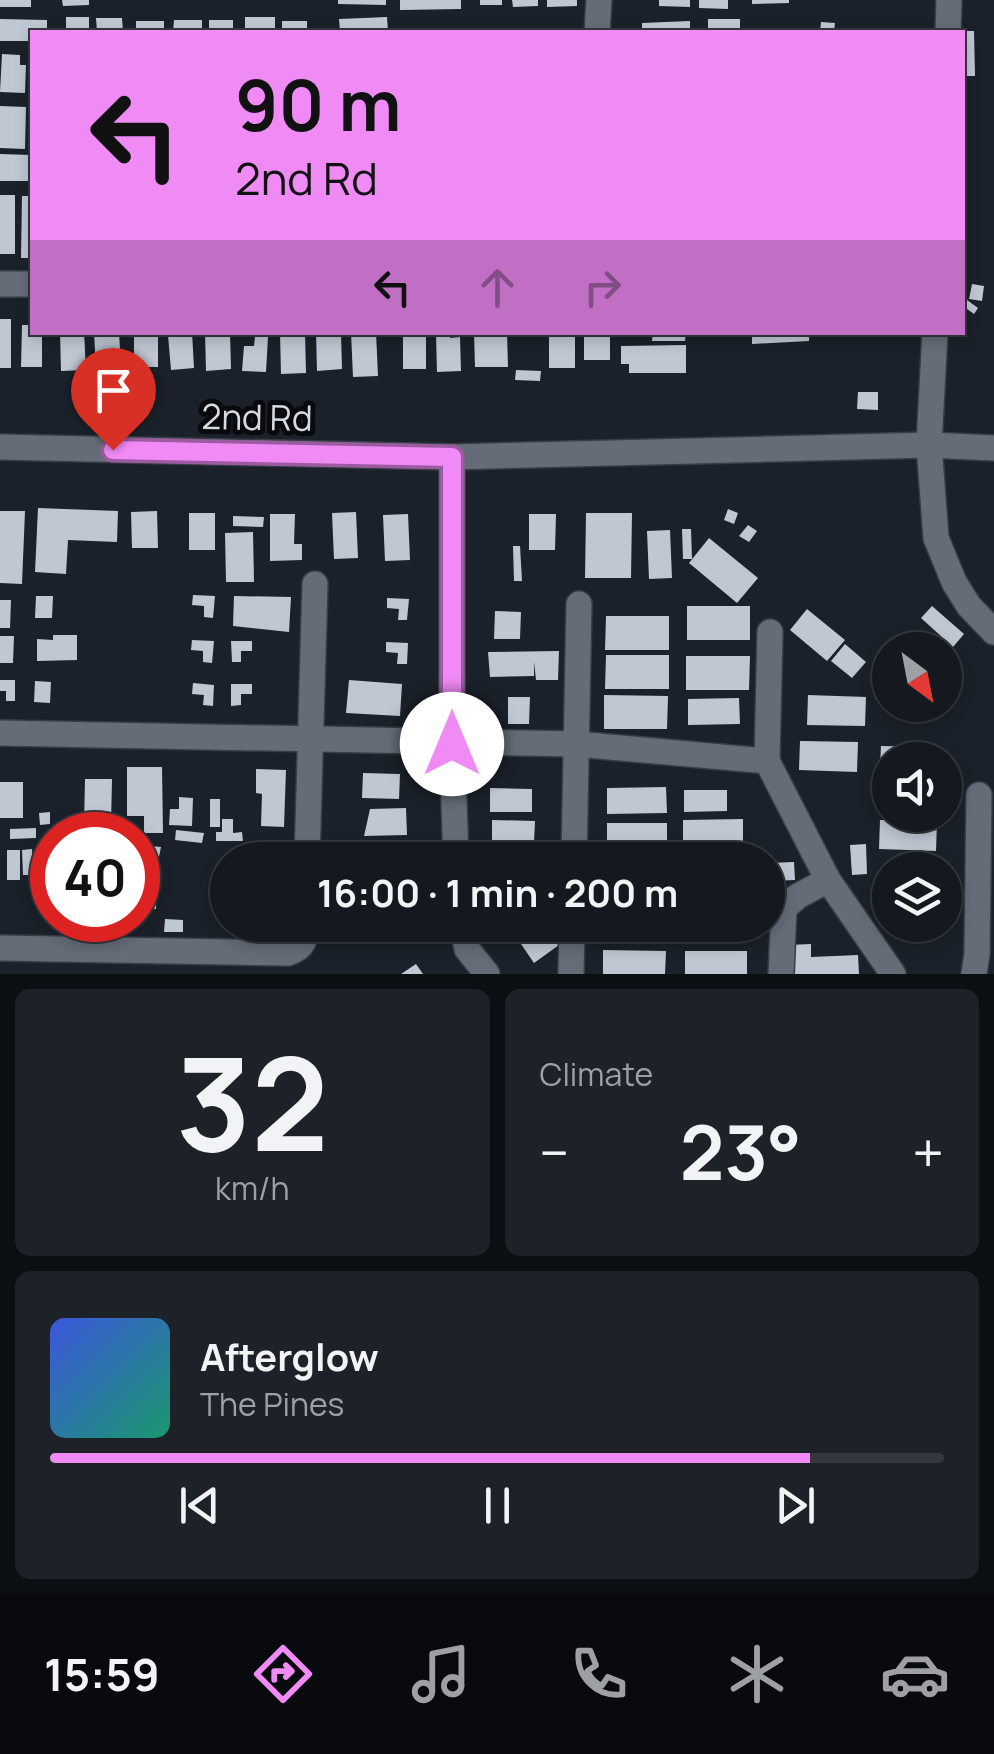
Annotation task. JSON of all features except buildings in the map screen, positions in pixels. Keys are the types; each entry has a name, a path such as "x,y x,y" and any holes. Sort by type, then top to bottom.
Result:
{"street":[{"path":"598,30 600,0"},
{"path":"948,30 949,0"},
{"path":"0,284 30,284"},
{"path":"934,335 930,445 936,538 954,582 969,606 994,632"},
{"name":"2nd Rd","path":"0,447 452,457 930,445 994,448"},
{"path":"452,457 455,842"},
{"path":"308,842 315,584"},
{"path":"574,842 579,604"},
{"path":"770,632 767,761 828,880 893,974"},
{"path":"0,734 576,744 767,761"},
{"path":"974,974 978,954 979,795"},
{"path":"781,974 784,908 828,880"},
{"path":"0,948 288,954 304,942"},
{"path":"466,942 486,974"},
{"path":"572,942 572,974"}],"route":[{"path":"113,450 452,457 452,744"}]}
